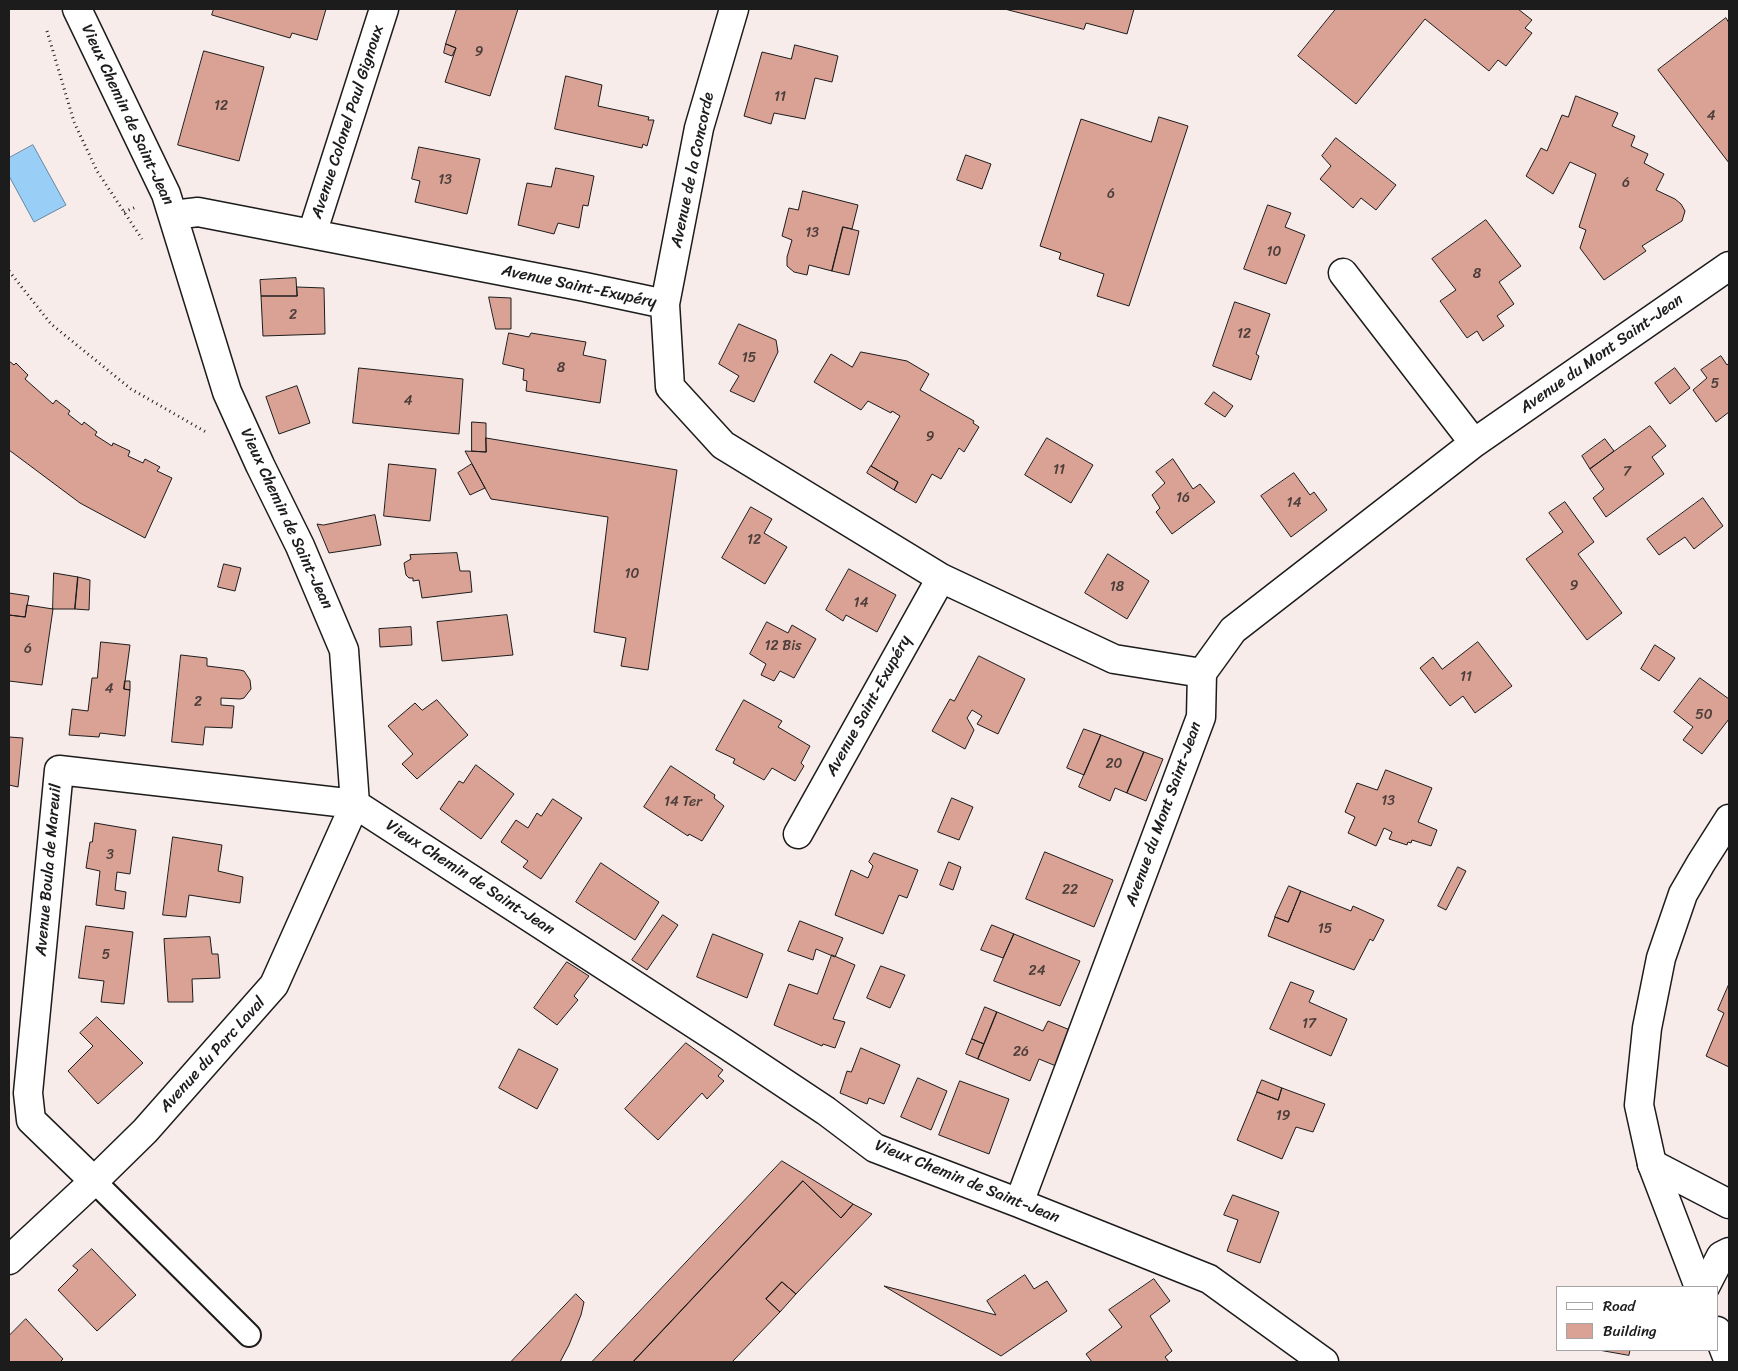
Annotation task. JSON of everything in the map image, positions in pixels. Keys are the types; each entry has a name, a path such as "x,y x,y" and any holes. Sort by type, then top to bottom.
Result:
{"street":[{"name":"Vieux Chemin de Saint-Jean","path":"77,9 166,194 227,392 300,546 344,650 355,804 727,1045 826,1111 875,1148 1019,1203 1208,1279 1324,1362"},
{"name":"Avenue Colonel Paul Gignoux","path":"312,234 384,9"},
{"name":"Avenue de la Concorde","path":"665,304 699,128 734,9"},
{"name":"Avenue Saint-Exupéry","path":"173,215 198,212 665,304 670,387 723,445 941,578 1114,660 1202,673"},
{"name":"Avenue du Mont Saint-Jean","path":"1019,1203 1201,717 1202,673 1232,630 1474,443 1729,266"},
{"path":"1343,273 1474,443"},
{"name":"Avenue Saint-Exupéry","path":"798,834 941,578"},
{"name":"Avenue Boula de Mareuil","path":"94,1181 31,1120 28,1093 59,770 355,804"},
{"name":"Avenue du Parc Laval","path":"9,1260 145,1131 274,985 355,804"},
{"path":"1699,1286 1652,1164 1640,1105 1647,1028 1661,958 1683,894 1729,819"},
{"path":"1652,1164 1729,1204"},
{"path":"1706,1286 1721,1256 1729,1252"},
{"path":"1718,1334 1729,1362"}],"lane":[{"path":"94,1181 249,1335"}],"path":[{"path":"9,271 51,324 58,330 131,389 209,434"}],"water":[{"path":"33,145 66,205 34,222 9,176 9,158"}],"building":[{"path":"214,9 326,9 317,40 292,33 290,38 212,15"},
{"path":"457,9 518,9 490,96 445,82 456,48 446,44"},
{"path":"1005,9 1134,9 1127,34 1086,23 1084,29"},
{"path":"1336,9 1518,9 1532,20 1525,28 1532,33 1506,66 1498,60 1489,71 1425,19 1356,104 1298,56"},
{"path":"1726,18 1729,23 1729,163 1658,70"},
{"path":"446,44 456,48 452,56 444,53"},
{"path":"795,45 838,56 832,82 815,78 805,119 774,113 771,124 744,116 762,52 791,59"},
{"path":"204,51 264,67 239,161 178,145"},
{"path":"566,76 602,85 598,106 649,117 648,120 654,120 647,146 643,144 642,148 555,129"},
{"path":"1576,96 1618,113 1612,126 1635,136 1631,146 1648,154 1644,163 1664,174 1656,190 1675,199 1685,211 1682,221 1642,246 1646,251 1604,280 1580,248 1586,230 1579,227 1596,174 1570,162 1553,194 1526,176 1541,148 1547,151 1562,115 1568,117"},
{"path":"1159,117 1188,126 1129,306 1097,296 1104,274 1059,259 1061,253 1040,246 1081,119 1151,142"},
{"path":"1336,138 1396,185 1376,210 1361,198 1353,208 1320,179 1331,166 1322,156"},
{"path":"419,147 480,159 467,214 415,202 420,181 412,179"},
{"path":"966,155 991,164 982,189 957,180"},
{"path":"556,168 594,176 588,206 583,205 579,228 558,223 554,234 518,225 527,183 551,187"},
{"path":"803,191 858,205 852,229 843,227 832,271 809,265 807,275 794,272 787,266 787,257 792,240 782,236 789,208 798,210"},
{"path":"1268,205 1291,213 1285,227 1305,235 1286,284 1244,269"},
{"path":"1486,220 1521,266 1499,282 1514,304 1497,316 1504,326 1483,341 1477,331 1467,338 1440,301 1456,290 1432,259"},
{"path":"843,227 859,231 849,275 832,271"},
{"path":"296,278 297,296 261,296 260,280"},
{"path":"297,287 324,288 325,334 263,336 261,296 297,296"},
{"path":"489,297 511,298 511,329 496,329"},
{"path":"1235,302 1270,314 1256,354 1259,356 1251,380 1213,366"},
{"path":"739,324 776,340 778,352 754,402 730,391 739,376 719,364"},
{"path":"509,333 529,337 531,333 586,342 583,355 606,360 600,403 526,391 527,381 523,380 524,369 503,364"},
{"path":"861,352 907,361 929,374 920,390 974,421 973,423 979,427 964,452 959,448 941,479 932,474 916,503 894,490 898,482 871,466 900,416 868,401 861,410 814,382 831,354 852,367"},
{"path":"1721,356 1727,365 1729,363 1729,412 1716,422 1693,390 1707,378 1701,370"},
{"path":"9,361 14,365 16,363 28,375 25,379 53,404 56,400 70,411 68,414 82,425 84,422 97,432 95,435 112,446 113,443 130,451 128,456 143,463 145,459 160,467 157,471 172,478 145,538 80,503 9,450"},
{"path":"359,368 463,379 459,434 353,423"},
{"path":"1675,368 1690,388 1670,404 1655,383"},
{"path":"297,386 310,423 279,434 266,397"},
{"path":"1214,392 1233,406 1225,417 1205,404"},
{"path":"472,422 486,423 486,452 472,451"},
{"path":"1650,426 1666,446 1652,457 1664,474 1606,517 1593,498 1604,489 1590,469"},
{"path":"486,438 677,470 648,670 621,666 626,638 594,632 608,517 491,499 465,451 486,452"},
{"path":"1047,438 1093,465 1071,503 1025,475"},
{"path":"1605,439 1614,451 1590,469 1582,456"},
{"path":"1173,459 1193,489 1200,484 1215,502 1172,534 1156,512 1160,508 1152,495 1165,483 1156,472"},
{"path":"389,464 436,469 430,521 384,516"},
{"path":"472,464 485,488 470,495 458,473"},
{"path":"871,466 898,482 894,490 867,473"},
{"path":"1294,473 1310,495 1314,492 1327,510 1291,537 1261,496"},
{"path":"1703,498 1723,526 1694,549 1685,537 1659,555 1647,539"},
{"path":"1565,502 1594,542 1578,554 1622,613 1587,640 1526,559 1563,532 1549,513"},
{"path":"751,507 772,519 764,533 787,547 765,584 722,558"},
{"path":"375,515 381,545 329,553 317,524 323,525"},
{"path":"457,553 460,571 470,571 472,592 422,598 419,580 413,581 413,578 409,578 406,575 404,563 411,559 410,555"},
{"path":"1108,554 1149,581 1127,619 1085,593"},
{"path":"224,564 241,568 235,591 218,587"},
{"path":"849,569 896,595 877,632 846,615 843,621 826,610"},
{"path":"54,573 78,577 75,609 53,609"},
{"path":"78,577 90,580 89,610 75,609"},
{"path":"9,593 29,596 25,617 9,615"},
{"path":"27,605 53,609 42,685 9,681 9,615 25,617"},
{"path":"507,615 513,655 442,661 437,622"},
{"path":"767,622 788,633 792,625 816,639 794,678 780,671 774,681 761,675 766,664 750,654"},
{"path":"411,627 412,645 380,647 379,629"},
{"path":"101,642 130,645 124,689 130,690 125,736 100,733 99,737 69,735 72,709 88,711 92,678 97,678"},
{"path":"1478,642 1512,686 1475,713 1463,696 1450,706 1420,668 1433,657 1442,669"},
{"path":"1655,645 1675,658 1659,681 1641,669"},
{"path":"181,655 207,658 207,666 244,671 250,680 251,689 244,698 221,698 221,705 234,706 232,728 205,727 203,745 172,742"},
{"path":"979,656 1025,679 998,734 977,724 982,716 972,710 967,718 974,730 965,749 932,731 950,699 954,701"},
{"path":"1700,678 1729,699 1729,719 1702,754 1683,740 1693,727 1674,712"},
{"path":"125,681 130,681 130,690 124,689"},
{"path":"437,700 468,735 417,779 402,764 413,754 388,726 415,703 422,710"},
{"path":"744,700 782,721 778,727 810,746 801,763 804,766 795,781 772,768 764,780 733,763 735,759 716,750"},
{"path":"1084,729 1101,735 1084,775 1067,768"},
{"path":"1101,735 1144,752 1127,793 1115,788 1110,801 1079,787"},
{"path":"9,737 23,738 18,787 9,785"},
{"path":"1144,752 1163,759 1146,801 1127,793"},
{"path":"476,765 514,794 481,839 440,809 459,781 463,783"},
{"path":"671,766 715,795 714,798 724,806 702,841 689,834 688,836 644,807"},
{"path":"1386,770 1432,788 1418,822 1437,830 1431,846 1412,840 1407,845 1389,839 1392,832 1384,828 1376,846 1348,833 1355,817 1345,812 1357,783 1377,790"},
{"path":"952,798 973,807 959,840 938,832"},
{"path":"553,799 582,818 541,879 523,867 528,861 501,842 516,820 528,828 537,813 541,816"},
{"path":"95,823 136,830 130,874 117,872 115,890 126,892 124,909 96,905 100,871 86,868"},
{"path":"173,837 222,845 218,871 243,877 240,903 189,895 186,917 163,915"},
{"path":"1045,852 1113,880 1094,927 1026,899"},
{"path":"874,853 918,870 907,898 899,895 883,934 835,915 851,870 868,878 873,866 869,862"},
{"path":"949,862 961,867 953,890 940,885"},
{"path":"601,863 659,902 635,940 576,902"},
{"path":"1458,867 1466,871 1446,910 1438,906"},
{"path":"1289,886 1301,891 1288,922 1275,917"},
{"path":"1301,891 1351,911 1353,906 1384,920 1373,941 1370,939 1354,970 1268,936 1275,917 1288,922"},
{"path":"663,915 678,925 647,970 632,960"},
{"path":"800,921 843,938 835,957 816,949 813,960 788,951"},
{"path":"992,925 1014,934 1003,958 981,950"},
{"path":"86,926 133,932 124,1004 101,1002 104,981 79,978"},
{"path":"713,934 763,954 747,998 697,977"},
{"path":"1014,934 1080,961 1060,1006 994,981"},
{"path":"210,937 212,954 218,954 220,978 192,979 193,1002 168,1002 164,939"},
{"path":"832,955 855,965 833,1019 845,1022 835,1048 823,1044 822,1046 774,1025 789,984 817,994"},
{"path":"567,962 589,976 574,996 578,1000 557,1025 534,1008"},
{"path":"881,966 905,975 890,1008 867,998"},
{"path":"1291,982 1314,991 1309,1002 1347,1019 1331,1056 1270,1029"},
{"path":"1729,984 1729,1067 1706,1056 1724,1013 1718,1010"},
{"path":"985,1007 997,1012 984,1044 972,1039"},
{"path":"997,1012 1043,1031 1048,1021 1070,1030 1056,1066 1039,1059 1030,1081 978,1059"},
{"path":"97,1017 143,1063 98,1104 68,1071 93,1046 80,1033"},
{"path":"972,1039 984,1044 978,1059 966,1054"},
{"path":"686,1043 723,1070 718,1076 724,1081 707,1099 702,1093 658,1140 625,1109"},
{"path":"861,1048 900,1065 884,1104 869,1098 867,1104 840,1093 847,1071 851,1072"},
{"path":"519,1049 558,1069 537,1109 499,1088"},
{"path":"918,1078 947,1091 931,1130 901,1117"},
{"path":"1262,1080 1282,1088 1278,1100 1257,1092"},
{"path":"960,1081 1009,1099 989,1154 939,1135"},
{"path":"1282,1088 1325,1104 1313,1132 1296,1127 1282,1159 1237,1140 1257,1092 1278,1100"},
{"path":"782,1161 853,1204 841,1218 803,1181 633,1362 592,1362"},
{"path":"803,1181 841,1218 853,1204 872,1214 796,1294 782,1282 766,1299 780,1312 732,1362 633,1362"},
{"path":"1233,1195 1279,1212 1260,1263 1227,1251 1238,1220 1224,1215"},
{"path":"92,1249 136,1295 97,1331 58,1290 78,1270 73,1266"},
{"path":"1025,1275 1034,1289 1047,1281 1067,1311 1001,1356 884,1286 996,1315 987,1301"},
{"path":"1154,1279 1170,1301 1150,1316 1172,1351 1165,1357 1169,1362 1092,1362 1086,1354 1122,1327 1109,1310"},
{"path":"782,1282 796,1294 780,1312 766,1299"},
{"path":"576,1294 584,1302 581,1315 560,1362 511,1362"},
{"path":"26,1319 63,1359 60,1362 9,1362 9,1336"},
{"path":"1605,1351 1630,1351 1629,1355"}]}
